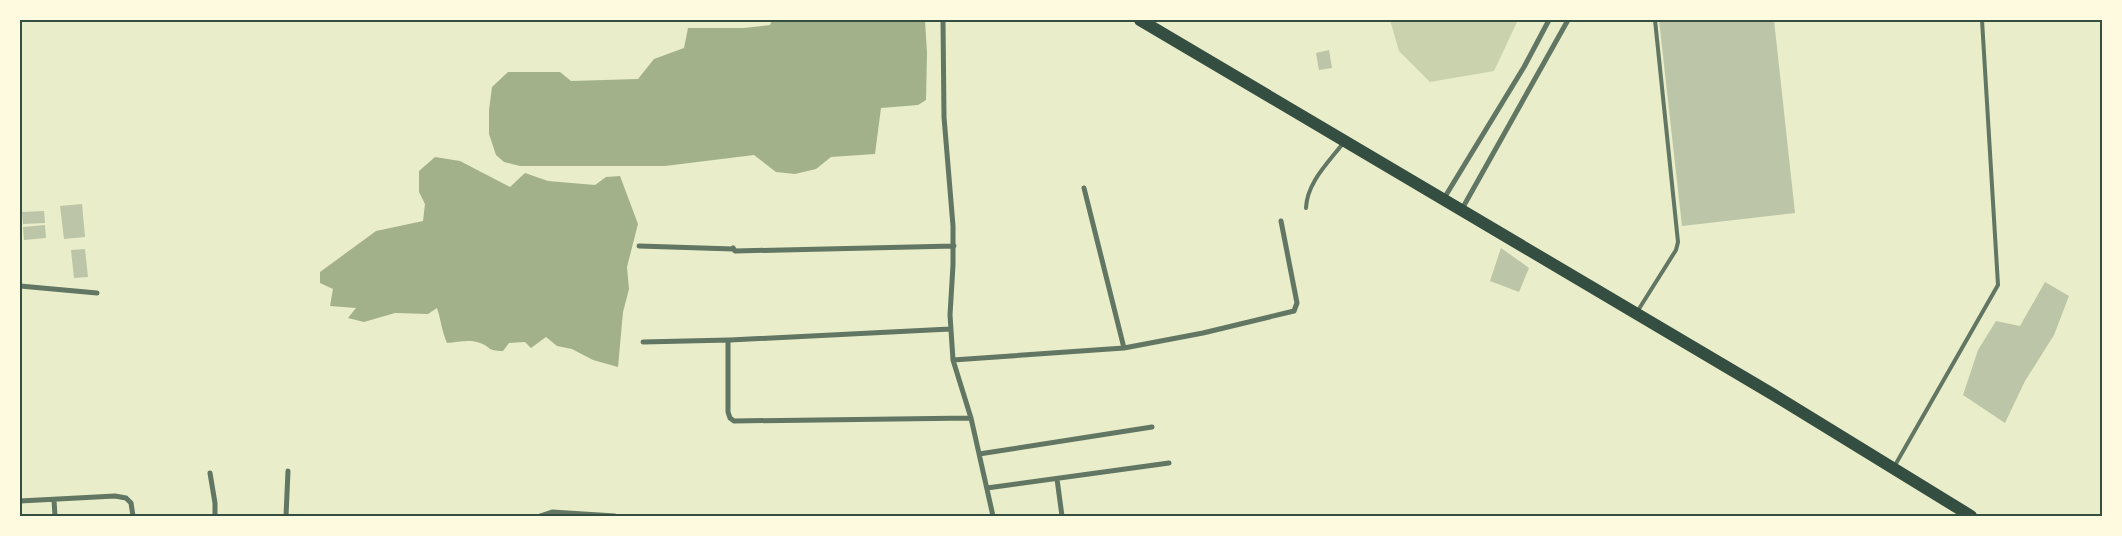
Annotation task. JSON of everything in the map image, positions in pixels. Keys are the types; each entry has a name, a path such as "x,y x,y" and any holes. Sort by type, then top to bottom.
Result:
{"main road":[{"path":"1140,20 1774,395 1971,516"}],"street":[{"path":"943,20 944,117 954,246 950,329 953,360 971,418 993,516"},
{"path":"1443,200 1524,67 1549,20"},
{"path":"1461,211 1568,20"},
{"path":"1084,188 1124,348"},
{"path":"953,360 1124,348 1203,333 1294,311 1297,303 1281,220"},
{"path":"640,246 839,250 954,246"},
{"path":"20,286 97,294"},
{"path":"643,342 729,340 950,329"},
{"path":"729,340 728,412 730,418 734,421 971,418"},
{"path":"979,454 1152,427"},
{"path":"987,488 1169,463"},
{"path":"286,516 288,471"},
{"path":"210,473 215,503 215,516"},
{"path":"1057,479 1062,516"},
{"path":"20,501 115,496 126,498 131,503 132,516"},
{"path":"54,500 55,516"},
{"path":"540,516 552,512 616,516"}],"lane":[{"path":"1636,314 1676,250 1678,242 1655,20"},
{"path":"1893,469 1998,285 1982,20"},
{"path":"1306,208 1306,197 1311,186 1344,142"}],"shaded area":[{"path":"772,20 925,20 927,53 926,100 918,105 881,108 875,154 831,157 816,169 795,174 776,172 754,155 665,166 520,166 504,162 496,155 489,134 489,110 492,87 508,72 560,72 571,81 638,79 654,59 684,48 688,28 744,28 770,25"},
{"path":"1390,20 1518,20 1494,71 1430,82 1399,51"},
{"path":"435,157 460,161 510,187 525,173 548,181 595,185 606,177 620,176 638,224 627,267 629,289 623,312 618,367 593,360 572,349 557,346 546,337 531,348 525,342 509,343 503,351 491,350 484,344 472,341 447,343 437,308 428,314 395,313 364,322 348,318 356,308 330,306 333,289 320,283 320,272 376,231 423,221 425,204 419,192 419,171"}],"building":[{"path":"1659,20 1774,20 1795,213 1682,226"},
{"path":"1329,50 1332,68 1319,70 1316,53"},
{"path":"82,204 85,237 64,239 60,206"},
{"path":"44,211 45,223 23,224 22,212"},
{"path":"45,225 46,238 24,240 23,227"},
{"path":"1501,248 1529,268 1519,292 1490,281"},
{"path":"85,249 88,277 74,278 71,250"},
{"path":"2045,282 2069,296 2054,335 2025,381 2005,423 1963,395 1978,350 1996,321 2020,326"}]}
